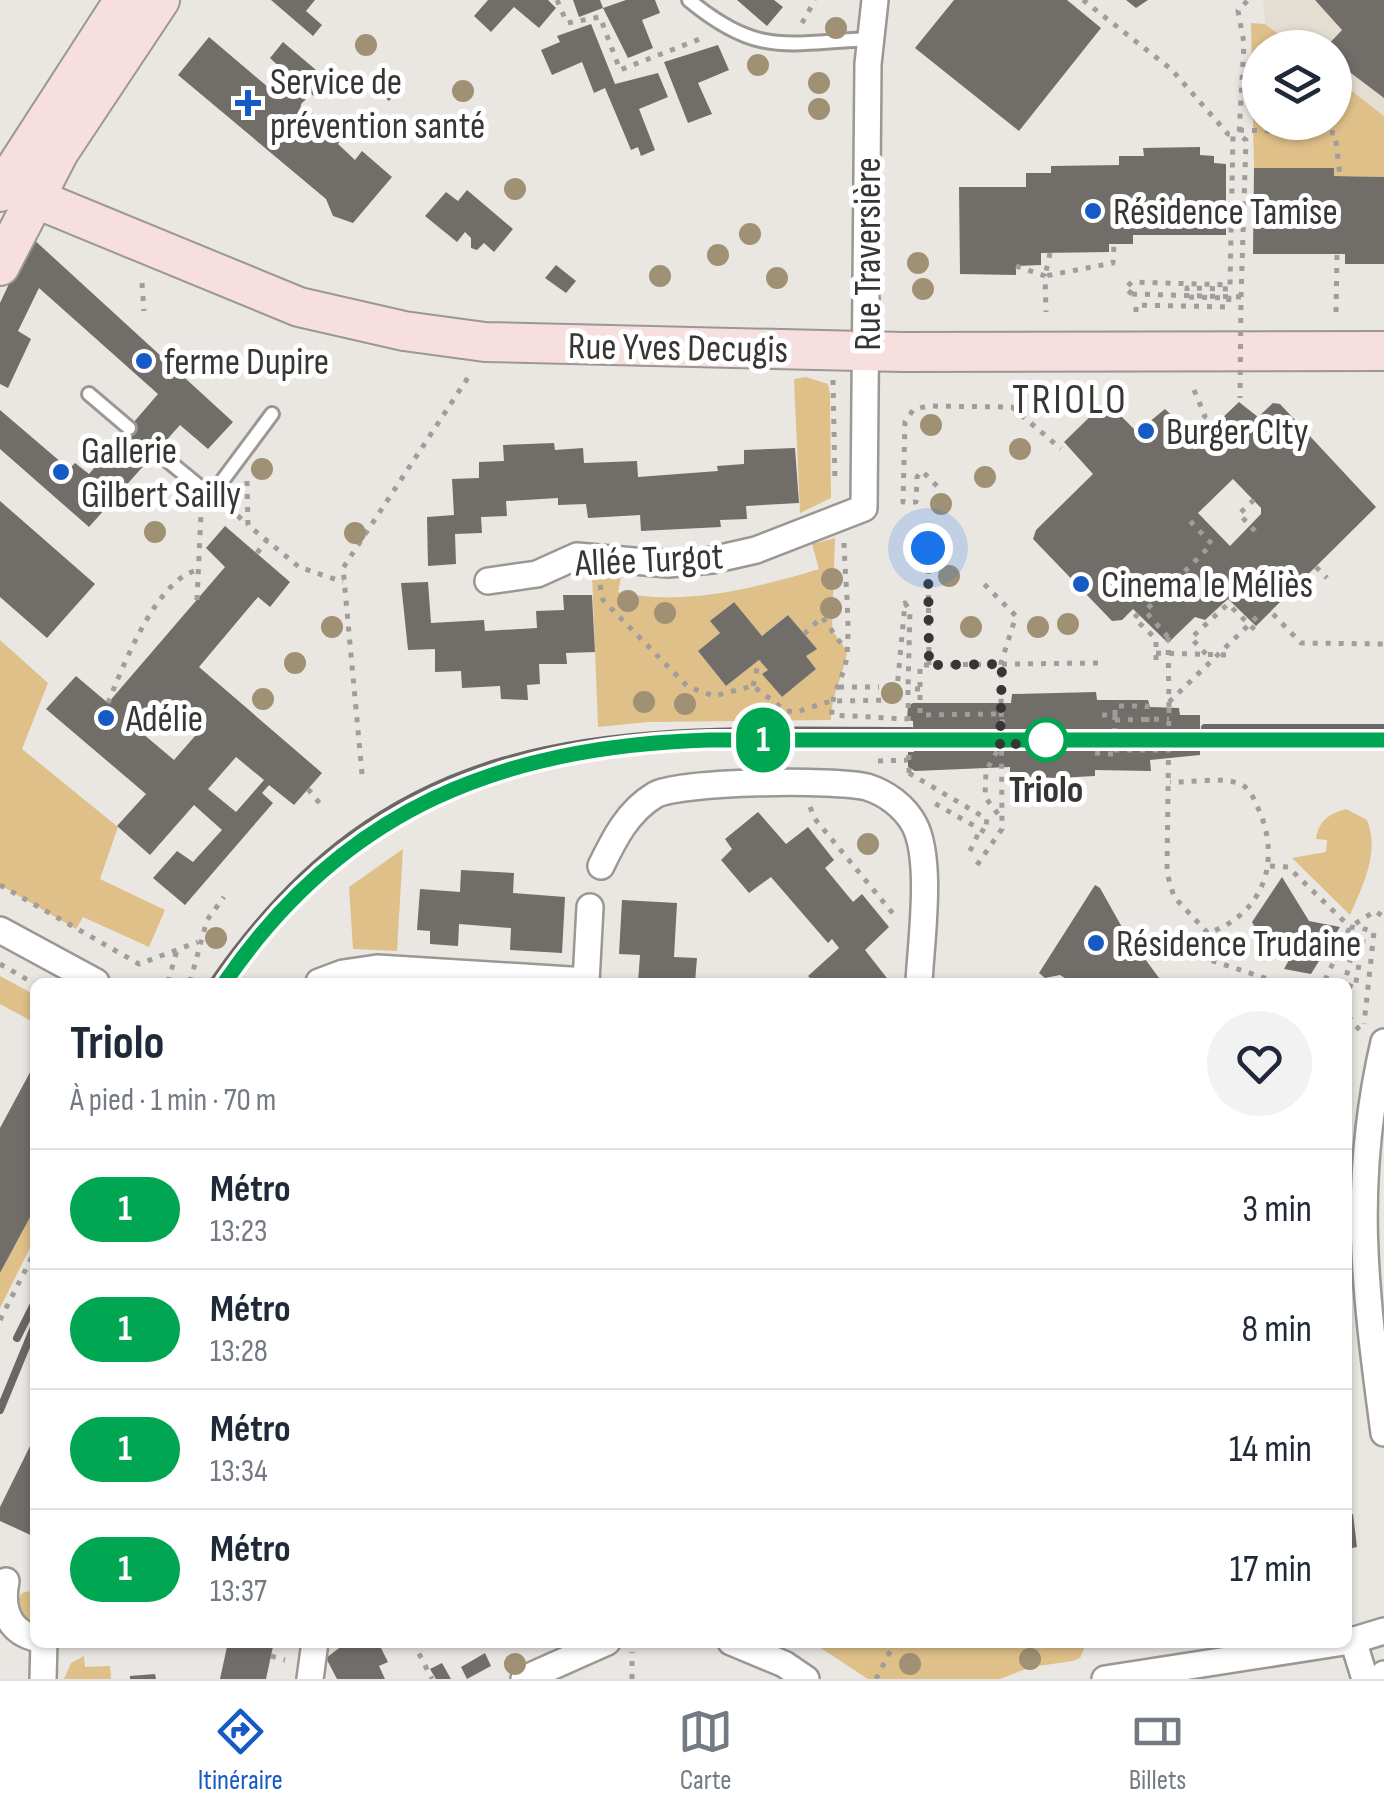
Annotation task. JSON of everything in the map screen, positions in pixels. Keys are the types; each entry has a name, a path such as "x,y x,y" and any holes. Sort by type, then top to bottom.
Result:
{"street":[{"path":"0,266 9,190 124,0"},
{"path":"9,190 160,0"},
{"name":"Rue Traversière","path":"864,508 869,39 875,0"},
{"name":"Rue Yves Decugis","path":"9,190 299,307 404,331 545,345 868,351 1384,351"},
{"name":"Allée Turgot","path":"488,580 537,574 577,556 596,554 648,563 712,560 756,550 864,508"},
{"path":"600,866 624,822 668,789 842,784 878,791 902,808 919,834 919,978"},
{"path":"586,978 590,907"},
{"path":"0,930 89,978"},
{"path":"329,978 377,968 526,978"},
{"path":"1367,1035 1367,1124 1354,1200 1384,1433"},
{"path":"6,1580 3,1597 9,1620 30,1636"},
{"path":"1352,1640 1384,1632"},
{"path":"43,1679 44,1648"},
{"path":"310,1679 314,1648"},
{"path":"524,1679 594,1648"},
{"path":"745,1648 784,1664 806,1679"},
{"path":"1105,1679 1303,1648"},
{"path":"1351,1648 1365,1679"}],"lane":[{"path":"689,0 724,30 767,44 869,39"},
{"path":"88,394 129,428"},
{"path":"156,451 211,496 272,414"}],"path":[{"path":"557,0 567,23 600,17 620,70 724,30"},
{"path":"1083,0 1171,69 1228,134 1336,133 1340,176"},
{"path":"1136,312 1136,305 1228,307 1244,42 1238,10 1248,0"},
{"path":"1237,133 1246,140 1240,398"},
{"path":"1232,225 1243,226"},
{"path":"1016,266 1046,276 1113,263 1114,244"},
{"path":"1046,312 1050,253"},
{"path":"1336,254 1336,312"},
{"path":"1230,287 1132,282 1126,286 1132,294 1241,297"},
{"path":"142,283 144,311"},
{"path":"1229,298 1187,297 1187,288 1230,287"},
{"path":"1239,324 1259,323"},
{"path":"362,774 343,568 475,366"},
{"path":"1194,390 1205,416 1192,429 1201,438"},
{"path":"936,486 922,471 917,477 916,502 903,502 905,422 913,410 927,406 1012,407 1061,449"},
{"path":"417,438 419,435 427,440"},
{"path":"196,600 202,489"},
{"path":"1255,531 1239,514 1259,495"},
{"path":"248,508 248,525 299,567 343,582"},
{"path":"1170,782 1238,783 1250,792 1272,845 1270,866 1232,925 1208,932 1174,896 1166,873 1170,782 1168,637 1145,610 1212,544 1190,521"},
{"path":"928,530 929,665"},
{"path":"257,553 268,540"},
{"path":"596,554 602,600 688,686 714,696 754,686"},
{"path":"1316,567 1327,578"},
{"path":"108,703 129,650 168,591 184,572 198,570"},
{"path":"976,865 1002,829 1002,664 1016,616 982,582"},
{"path":"754,686 786,711 808,710 831,701 896,700 905,603 910,612 909,773 987,819 985,832 928,800"},
{"path":"1206,654 1191,638 1228,604 1255,630"},
{"path":"1169,705 1262,612"},
{"path":"1138,614 1134,618 1156,639 1156,663"},
{"path":"1273,614 1301,642 1384,644"},
{"path":"804,634 822,617 847,651"},
{"path":"1156,653 1228,654"},
{"path":"754,686 759,660"},
{"path":"1011,722 1000,718 920,715 920,665 1098,663"},
{"path":"839,687 878,687"},
{"path":"908,689 920,689"},
{"path":"831,701 832,715 908,718"},
{"path":"1095,753 1114,754 1115,706 1147,706 1147,750"},
{"path":"1097,715 1169,719"},
{"path":"1000,746 1011,747"},
{"path":"1000,746 986,770 984,797 1000,816"},
{"path":"1114,750 1170,750"},
{"path":"308,788 321,805"},
{"path":"807,799 815,820 906,929"},
{"path":"970,850 980,830"},
{"path":"821,844 829,836"},
{"path":"1270,866 1288,867 1350,927 1358,928 1347,978"},
{"path":"0,885 139,964 198,942"},
{"path":"192,978 198,942 224,897"},
{"path":"875,910 884,902"},
{"path":"1326,978 1350,927 1375,912 1384,917"},
{"path":"1352,986 1356,988 1365,929 1374,932 1367,1035"},
{"path":"1138,952 1161,944 1265,978"},
{"path":"169,978 177,950"},
{"path":"0,964 30,981"},
{"path":"0,1320 30,1262"},
{"path":"416,1648 432,1679"},
{"path":"632,1648 632,1679"},
{"path":"876,1679 893,1648"},
{"path":"271,1656 283,1660"}],"shaded area":[{"path":"1263,0 1384,0 1384,116 1352,91 1352,30 1273,30 1265,24"},
{"path":"1251,23 1265,24 1273,30 1251,30"},
{"path":"1352,91 1384,116 1384,177 1334,176 1333,168 1254,168 1253,140 1352,140"},
{"path":"806,377 828,384 831,498 800,513 794,379"},
{"path":"835,538 832,630 847,651 831,720 649,722 598,727 592,573 621,578 618,592 642,596 719,593 819,569 812,544","holes":["733,602 762,636 788,615 816,648 806,656 816,669 782,697 763,674 768,670 759,660 726,686 698,651 720,633 711,621"]},
{"path":"0,640 48,683 22,749 118,827 100,879 165,910 149,947 83,917 76,929 0,885"},
{"path":"1346,809 1367,820 1372,845 1368,869 1350,915 1292,858 1326,852 1327,840 1316,839 1319,827 1329,816"},
{"path":"403,849 397,951 353,949 349,887"},
{"path":"0,976 30,992 30,1020 0,1004"},
{"path":"30,1217 30,1248 0,1308 0,1273"},
{"path":"30,1591 30,1625 15,1605 22,1593"},
{"path":"821,1648 1084,1648 1080,1658 1073,1661 1031,1667 1000,1679 868,1679"},
{"path":"84,1656 85,1667 110,1666 111,1679 64,1679 71,1663"}],"building":[{"path":"271,0 315,0 306,11 322,25 313,36"},
{"path":"488,0 548,0 556,8 539,28 514,7 491,32 474,16"},
{"path":"573,0 600,0 603,8 579,17"},
{"path":"626,0 655,0 660,13 642,20 653,48 628,58 603,8"},
{"path":"737,0 774,0 783,7 767,26"},
{"path":"954,0 1067,0 1101,28 1019,131 915,48"},
{"path":"1126,0 1148,0 1136,8"},
{"path":"1315,0 1384,0 1384,98 1352,74 1352,30 1342,30"},
{"path":"591,24 615,84 658,73 668,97 639,109 655,150 641,156 638,147 631,150 605,88 594,93 582,62 552,75 541,50 560,42 557,36"},
{"path":"209,37 275,93 288,75 270,58 283,42 329,81 315,97 311,94 301,104 300,114 304,116 309,111 343,137 338,144 355,160 362,151 392,177 353,223 333,216 326,199 178,75"},
{"path":"718,45 729,70 698,83 712,114 688,123 664,62"},
{"path":"376,71 398,91 389,101 366,82"},
{"name":"Résidence Tamise","path":"1200,147 1200,155 1214,156 1214,163 1226,164 1226,235 1133,235 1133,244 1109,244 1109,252 1041,253 1041,265 1016,266 1016,275 960,274 959,187 1026,187 1026,173 1051,173 1051,166 1119,165 1119,156 1144,156 1143,148"},
{"path":"1254,168 1334,168 1334,176 1384,177 1384,264 1345,264 1345,254 1253,254"},
{"path":"467,190 513,229 494,252 484,243 477,250 471,248 471,238 465,232 457,242 425,216 446,192 458,201"},
{"name":"ferme Dupire","path":"31,237 233,422 208,449 180,425 89,527 0,449 0,410 69,469 75,463 89,474 158,394 39,288 18,331 31,339 8,388 0,384 0,303"},
{"path":"556,265 576,281 566,293 545,278"},
{"path":"1106,401 1137,432 1165,409 1198,441 1239,402 1258,417 1273,403 1280,404 1376,507 1256,626 1228,599 1205,620 1195,617 1168,643 1133,609 1122,620 1112,621 1033,539 1036,530 1093,474 1064,442","holes":["1233,479 1261,508 1261,514 1230,546 1198,513"]},
{"path":"554,443 555,450 583,448 584,463 637,461 638,477 718,471 717,466 744,464 744,450 795,448 799,503 746,506 747,519 720,520 721,527 641,531 640,515 588,518 586,504 558,505 558,498 506,501 507,516 481,517 482,533 455,534 456,564 428,566 427,517 454,515 452,479 479,478 479,462 504,461 503,445"},
{"path":"0,501 95,584 47,638 0,597"},
{"name":"Adélie","path":"225,526 290,582 270,607 258,597 199,667 322,773 294,805 269,785 262,793 273,803 185,905 153,878 177,851 193,862 222,830 194,805 150,855 117,826 146,794 46,709 76,676 108,703 225,567 206,548","holes":["170,700 202,728 174,760 142,733","236,757 264,780 236,812 208,789"]},
{"path":"428,582 431,623 484,620 485,631 537,628 536,611 564,610 563,595 592,595 595,652 566,653 567,664 539,664 540,684 527,685 528,700 501,699 500,686 462,688 461,671 435,672 435,649 408,650 401,583"},
{"path":"734,602 762,636 788,615 817,649 806,656 816,669 782,697 762,674 768,670 759,660 726,686 698,651 720,633 710,621"},
{"name":"Triolo","path":"1096,692 1097,700 1148,700 1150,707 1179,708 1180,715 1200,715 1200,755 1150,760 1151,771 1095,770 1095,776 1057,778 1010,776 1010,767 915,771 908,767 908,752 914,752 913,721 907,720 908,706 913,703 1011,703 1012,694"},
{"path":"758,812 786,844 808,827 834,860 825,868 853,902 862,894 889,927 865,950 887,978 810,978 839,948 832,939 828,943 771,877 749,893 721,860 732,849 725,839"},
{"path":"461,870 514,873 513,893 565,897 562,953 510,950 511,928 459,924 458,946 430,944 430,931 417,930 420,889 460,892"},
{"name":"Résidence Trudaine","path":"1282,877 1309,921 1340,927 1311,974 1284,969 1295,949 1279,942 1283,935 1276,931 1268,945 1263,943 1252,922"},
{"name":"Résidence Trudaine","path":"1095,885 1159,978 1045,978 1039,973"},
{"path":"622,900 677,903 674,957 697,958 695,978 638,978 640,955 619,954"},
{"path":"30,1072 30,1217 0,1273 0,1128"},
{"path":"30,1446 30,1535 0,1521 0,1507"},
{"path":"1352,1514 1357,1547 1352,1548"},
{"path":"227,1648 273,1648 266,1679 220,1679"},
{"path":"339,1648 381,1648 388,1662 379,1666 385,1679 337,1679 326,1658"},
{"path":"485,1653 491,1666 467,1679 461,1667"},
{"path":"442,1663 451,1679 436,1679 430,1669"},
{"path":"155,1674 156,1679 130,1679 130,1676"}],"railway":[{"path":"1205,728 1384,728"},
{"path":"216,978 284,894 359,830 438,785 522,756 611,739 705,732 911,731"},
{"path":"17,1338 30,1312"},
{"path":"0,1410 30,1337"}],"metro line":[{"name":"1","path":"228,978 290,902 332,861 370,832 444,791 550,756 617,746 709,740 1384,740"}],"place":[{"name":"Service de prévention santé","path":"248,103"},
{"name":"Résidence Tamise","path":"1093,211"},
{"name":"ferme Dupire","path":"144,361"},
{"name":"Burger CIty","path":"1146,431"},
{"name":"Gallerie Gilbert Sailly","path":"61,472"},
{"name":"Cinema le Méliès","path":"1081,584"},
{"name":"Adélie","path":"106,718"},
{"name":"Triolo","path":"1046,740"},
{"name":"Résidence Trudaine","path":"1096,943"}],"district":[{"name":"TRIOLO","path":"1070,398"}],"route":[{"path":"928,548 929,665 1002,664 1000,746 1046,740"}]}
